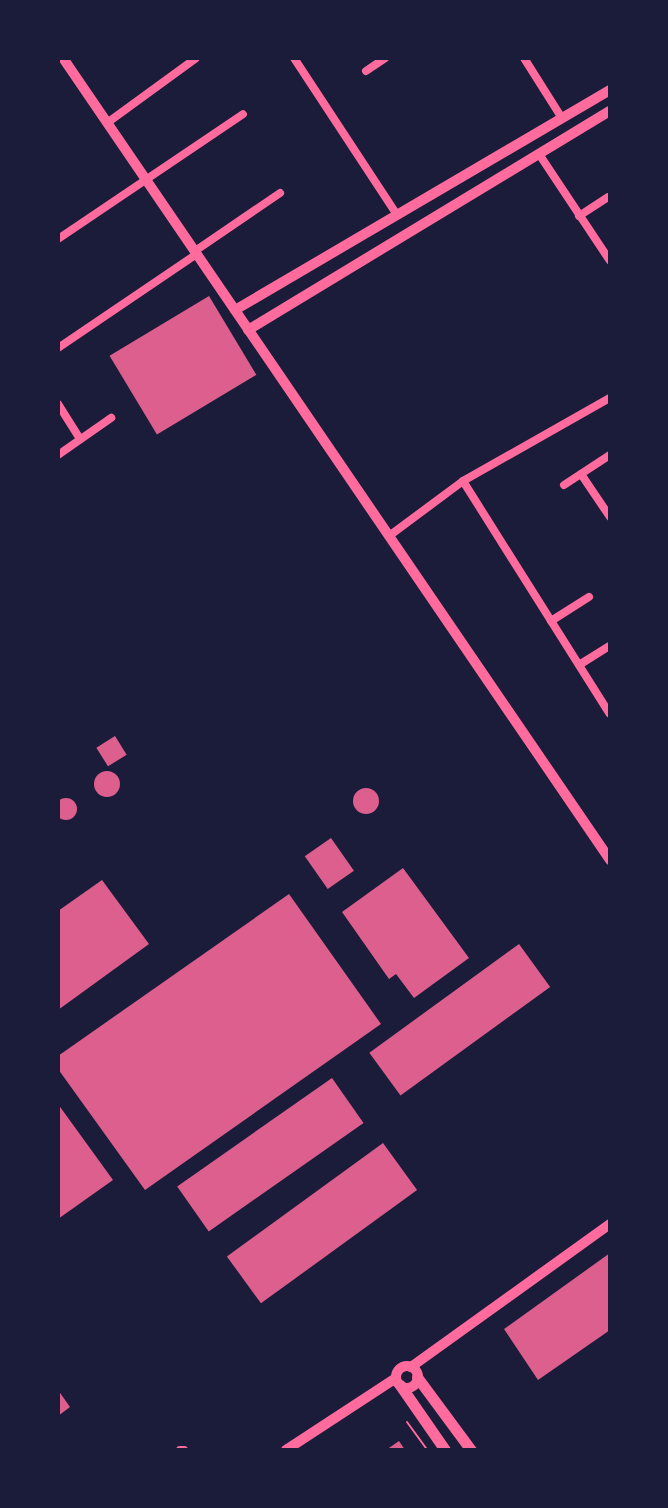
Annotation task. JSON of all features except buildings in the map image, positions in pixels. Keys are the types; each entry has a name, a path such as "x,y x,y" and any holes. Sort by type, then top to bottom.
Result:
{"main road":[{"path":"414,1372 471,1450"},
{"path":"398,1382 445,1450"}],"street":[{"path":"63,58 610,860"},
{"path":"107,123 196,58"},
{"path":"294,58 397,215"},
{"path":"366,71 385,58"},
{"path":"524,58 562,118"},
{"path":"235,310 610,90"},
{"path":"248,330 610,112 599,96"},
{"path":"58,239 243,114"},
{"path":"539,154 609,259"},
{"path":"58,348 280,193"},
{"path":"579,216 608,197"},
{"path":"274,287 286,306"},
{"path":"389,536 463,481 610,398"},
{"path":"58,404 80,439"},
{"path":"58,455 111,418"},
{"path":"564,485 610,455"},
{"path":"581,474 610,517"},
{"path":"463,481 608,707"},
{"path":"551,621 589,597"},
{"path":"579,665 610,646"},
{"path":"398,1382 412,1387 414,1372 610,1224"},
{"path":"286,1450 398,1382 400,1369 414,1372"}],"path":[{"path":"407,1422 427,1450"}]}
